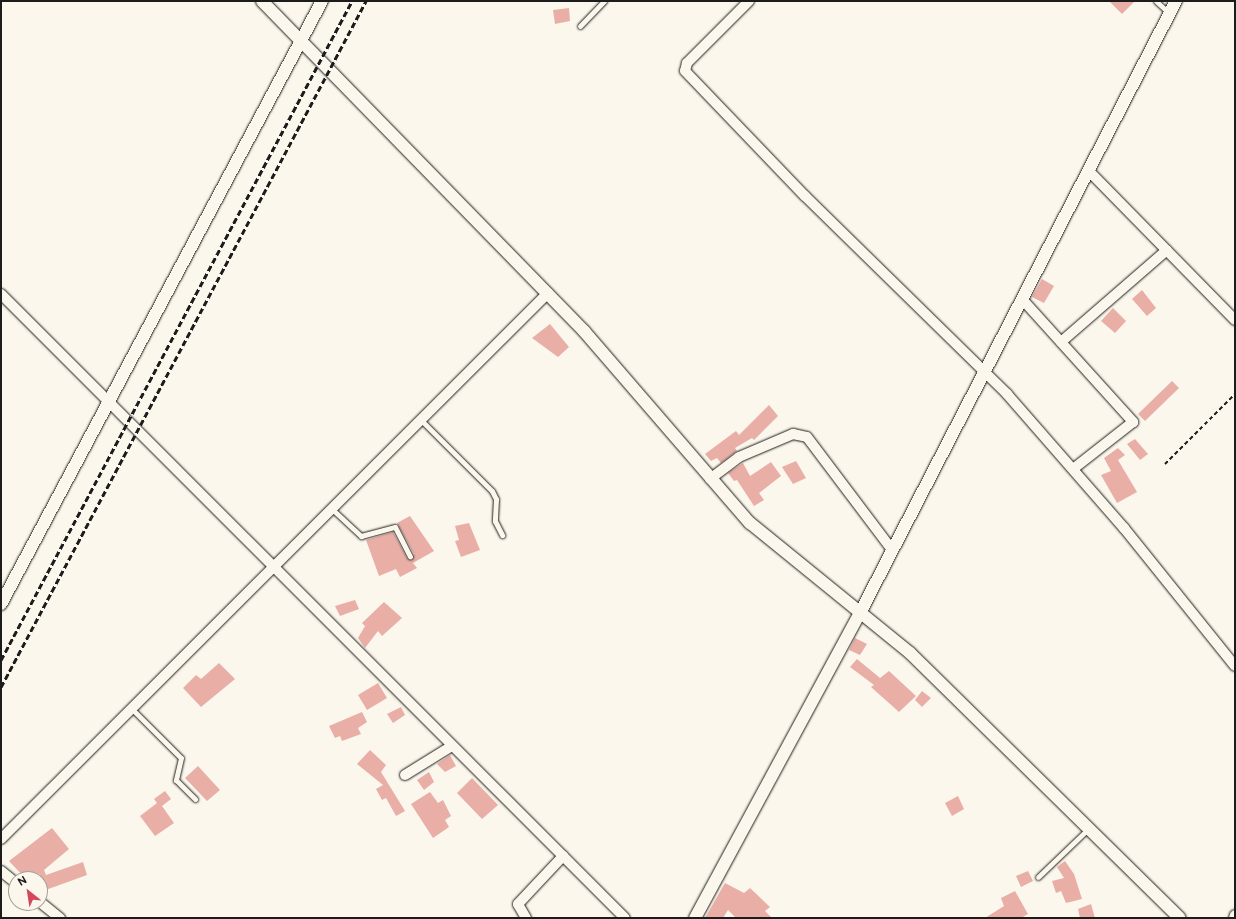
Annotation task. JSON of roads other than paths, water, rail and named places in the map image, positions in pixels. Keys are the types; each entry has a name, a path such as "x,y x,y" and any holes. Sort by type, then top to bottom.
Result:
{"street":[{"path":"262,1 584,331 710,479 750,523 861,611 910,653 1180,918"},
{"path":"1,604 322,1"},
{"path":"749,1 687,63 686,72 805,196 985,373 1073,469 1124,528 1235,666"},
{"path":"695,918 861,611 1176,1"},
{"path":"1088,170 1235,320"},
{"path":"1061,342 1167,250"},
{"path":"1,839 548,293"},
{"path":"1,294 273,568 625,918"},
{"path":"1022,299 1133,422 1073,469"},
{"path":"710,479 739,458 786,437 793,434 806,437 892,550"},
{"path":"405,774 452,746"},
{"path":"526,918 518,904 563,856"},
{"path":"48,908 60,918"}],"lane":[{"path":"580,26 604,1"},
{"path":"1156,1 1170,14"},
{"path":"421,420 492,491 496,499 495,521 502,535"},
{"path":"332,508 362,536 395,527 410,556"},
{"path":"132,709 181,758 176,780 195,800"},
{"path":"1038,877 1088,829"}],"railway":[{"path":"1,660 352,1"},
{"path":"1,687 366,1"}]}
